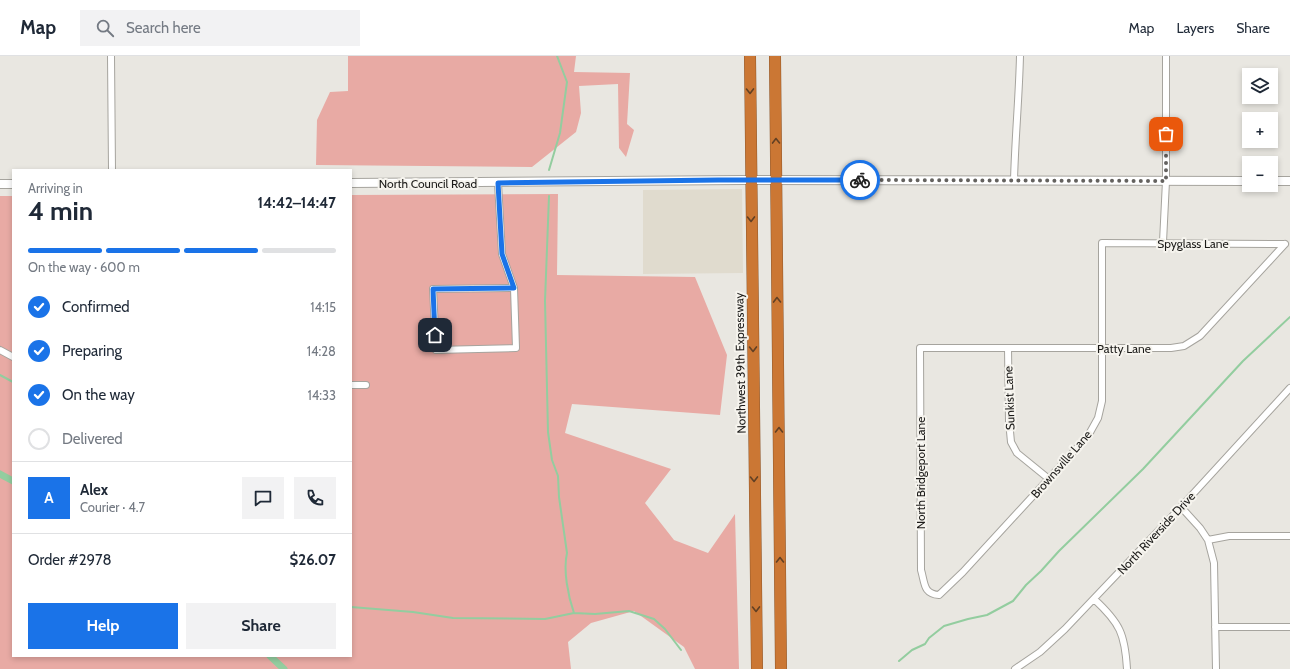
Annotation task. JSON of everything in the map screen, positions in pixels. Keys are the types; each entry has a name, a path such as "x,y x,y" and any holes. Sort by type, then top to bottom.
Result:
{"highway":[{"name":"Northwest 39th Expressway","path":"750,56 757,669"},
{"path":"775,56 781,669"}],"main road":[{"name":"North Council Road","path":"352,183 751,180 1242,181"},
{"path":"1278,181 1290,180"},
{"path":"0,184 12,184"}],"street":[{"path":"111,56 112,169"},
{"path":"1014,181 1020,56"},
{"path":"1163,242 1166,181 1166,56"},
{"path":"498,183 502,254 514,288 516,348 436,350 433,289 514,288"},
{"name":"Spyglass Lane","path":"1102,243 1163,242 1285,244"},
{"name":"Brownsville Lane","path":"932,594 939,595 947,588 1088,436 1098,418 1102,401 1102,243"},
{"name":"Patty Lane","path":"920,348 1171,348 1184,346 1200,336 1285,244"},
{"name":"North Bridgeport Lane","path":"920,348 921,570 927,591 932,594"},
{"name":"Sunkist Lane","path":"1008,348 1009,421 1011,442 1017,453 1049,479"},
{"path":"0,350 12,356"},
{"path":"352,385 366,385"},
{"name":"North Riverside Drive","path":"1015,669 1040,652 1065,629 1288,393"},
{"path":"1181,507 1200,528 1208,540 1214,563 1216,669"},
{"path":"1208,540 1229,536 1290,536"},
{"path":"1094,599 1108,611 1118,623 1126,652 1127,669"},
{"path":"1216,627 1290,627"}],"shaded area":[{"path":"348,56 576,56 574,72 630,73 627,124 634,130 626,157 619,148 618,84 579,86 581,113 576,132 532,167 316,165 317,120 330,92 348,91"},
{"path":"742,189 743,273 643,274 643,190"},
{"path":"558,194 557,275 695,277 727,355 720,415 572,404 565,433 671,469 645,503 674,540 708,553 735,514 739,669 695,669 684,647 634,611 591,623 568,642 571,669 0,669 0,196 12,196 12,657 352,657 352,195"}],"waterway":[{"path":"549,170 560,133 567,82 557,56"},
{"path":"549,196 545,301 548,432 552,460 558,476 559,497 567,553 567,583 574,613"},
{"path":"899,661 912,650 925,644 929,638 944,626 987,615 1013,601 1026,585 1059,551 1143,469 1243,361 1290,317"},
{"path":"0,375 12,381"},
{"path":"0,474 12,480"},
{"path":"352,607 413,612 453,618 545,619 574,613 595,614 629,611 654,619 665,629 681,650"},
{"path":"271,657 284,669"}],"way so far":[{"path":"860,180 1166,181 1166,134"}],"route":[{"path":"435,335 433,289 514,288 502,254 498,183 860,180"}]}
